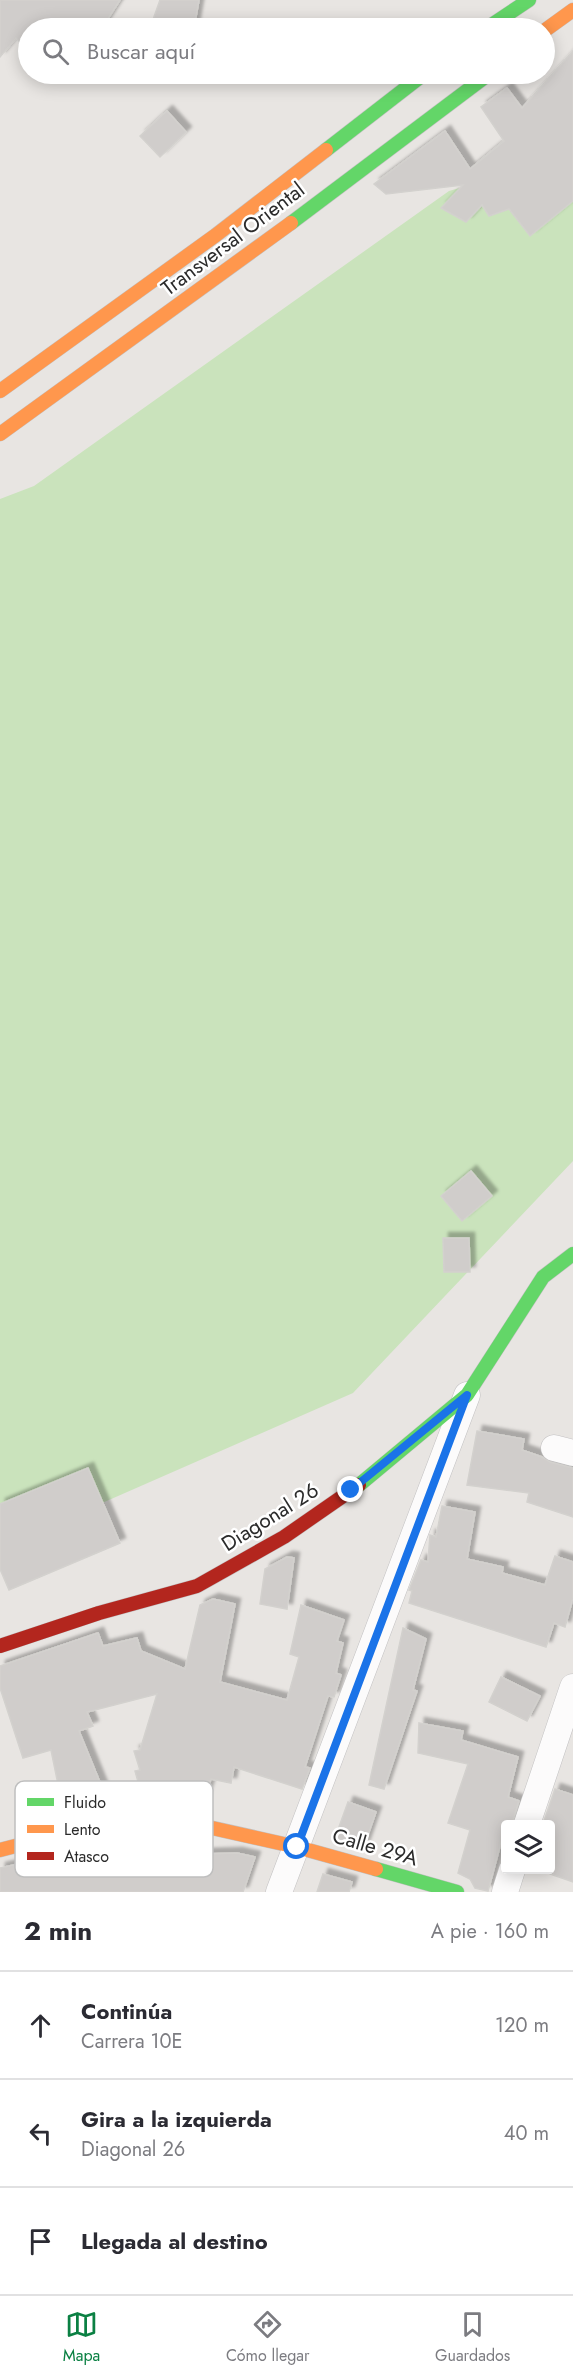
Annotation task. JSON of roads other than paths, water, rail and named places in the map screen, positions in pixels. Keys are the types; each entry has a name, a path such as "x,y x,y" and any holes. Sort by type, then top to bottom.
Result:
{"main road":[{"path":"503,18 529,0"},
{"path":"555,23 573,10"},
{"name":"Transversal Oriental","path":"0,391 216,234 411,84"},
{"name":"Transversal Oriental","path":"0,434 206,287 476,84"},
{"name":"Diagonal 26","path":"0,1646 99,1613 197,1586 284,1537 351,1490 467,1395 543,1277 573,1254"},
{"name":"Calle 29A","path":"213,1828 297,1847 457,1892"},
{"name":"Calle 29A","path":"0,1851 15,1847"}],"street":[{"path":"279,1892 467,1395"},
{"path":"528,1820 573,1687"},
{"path":"505,1892 510,1874"}]}
